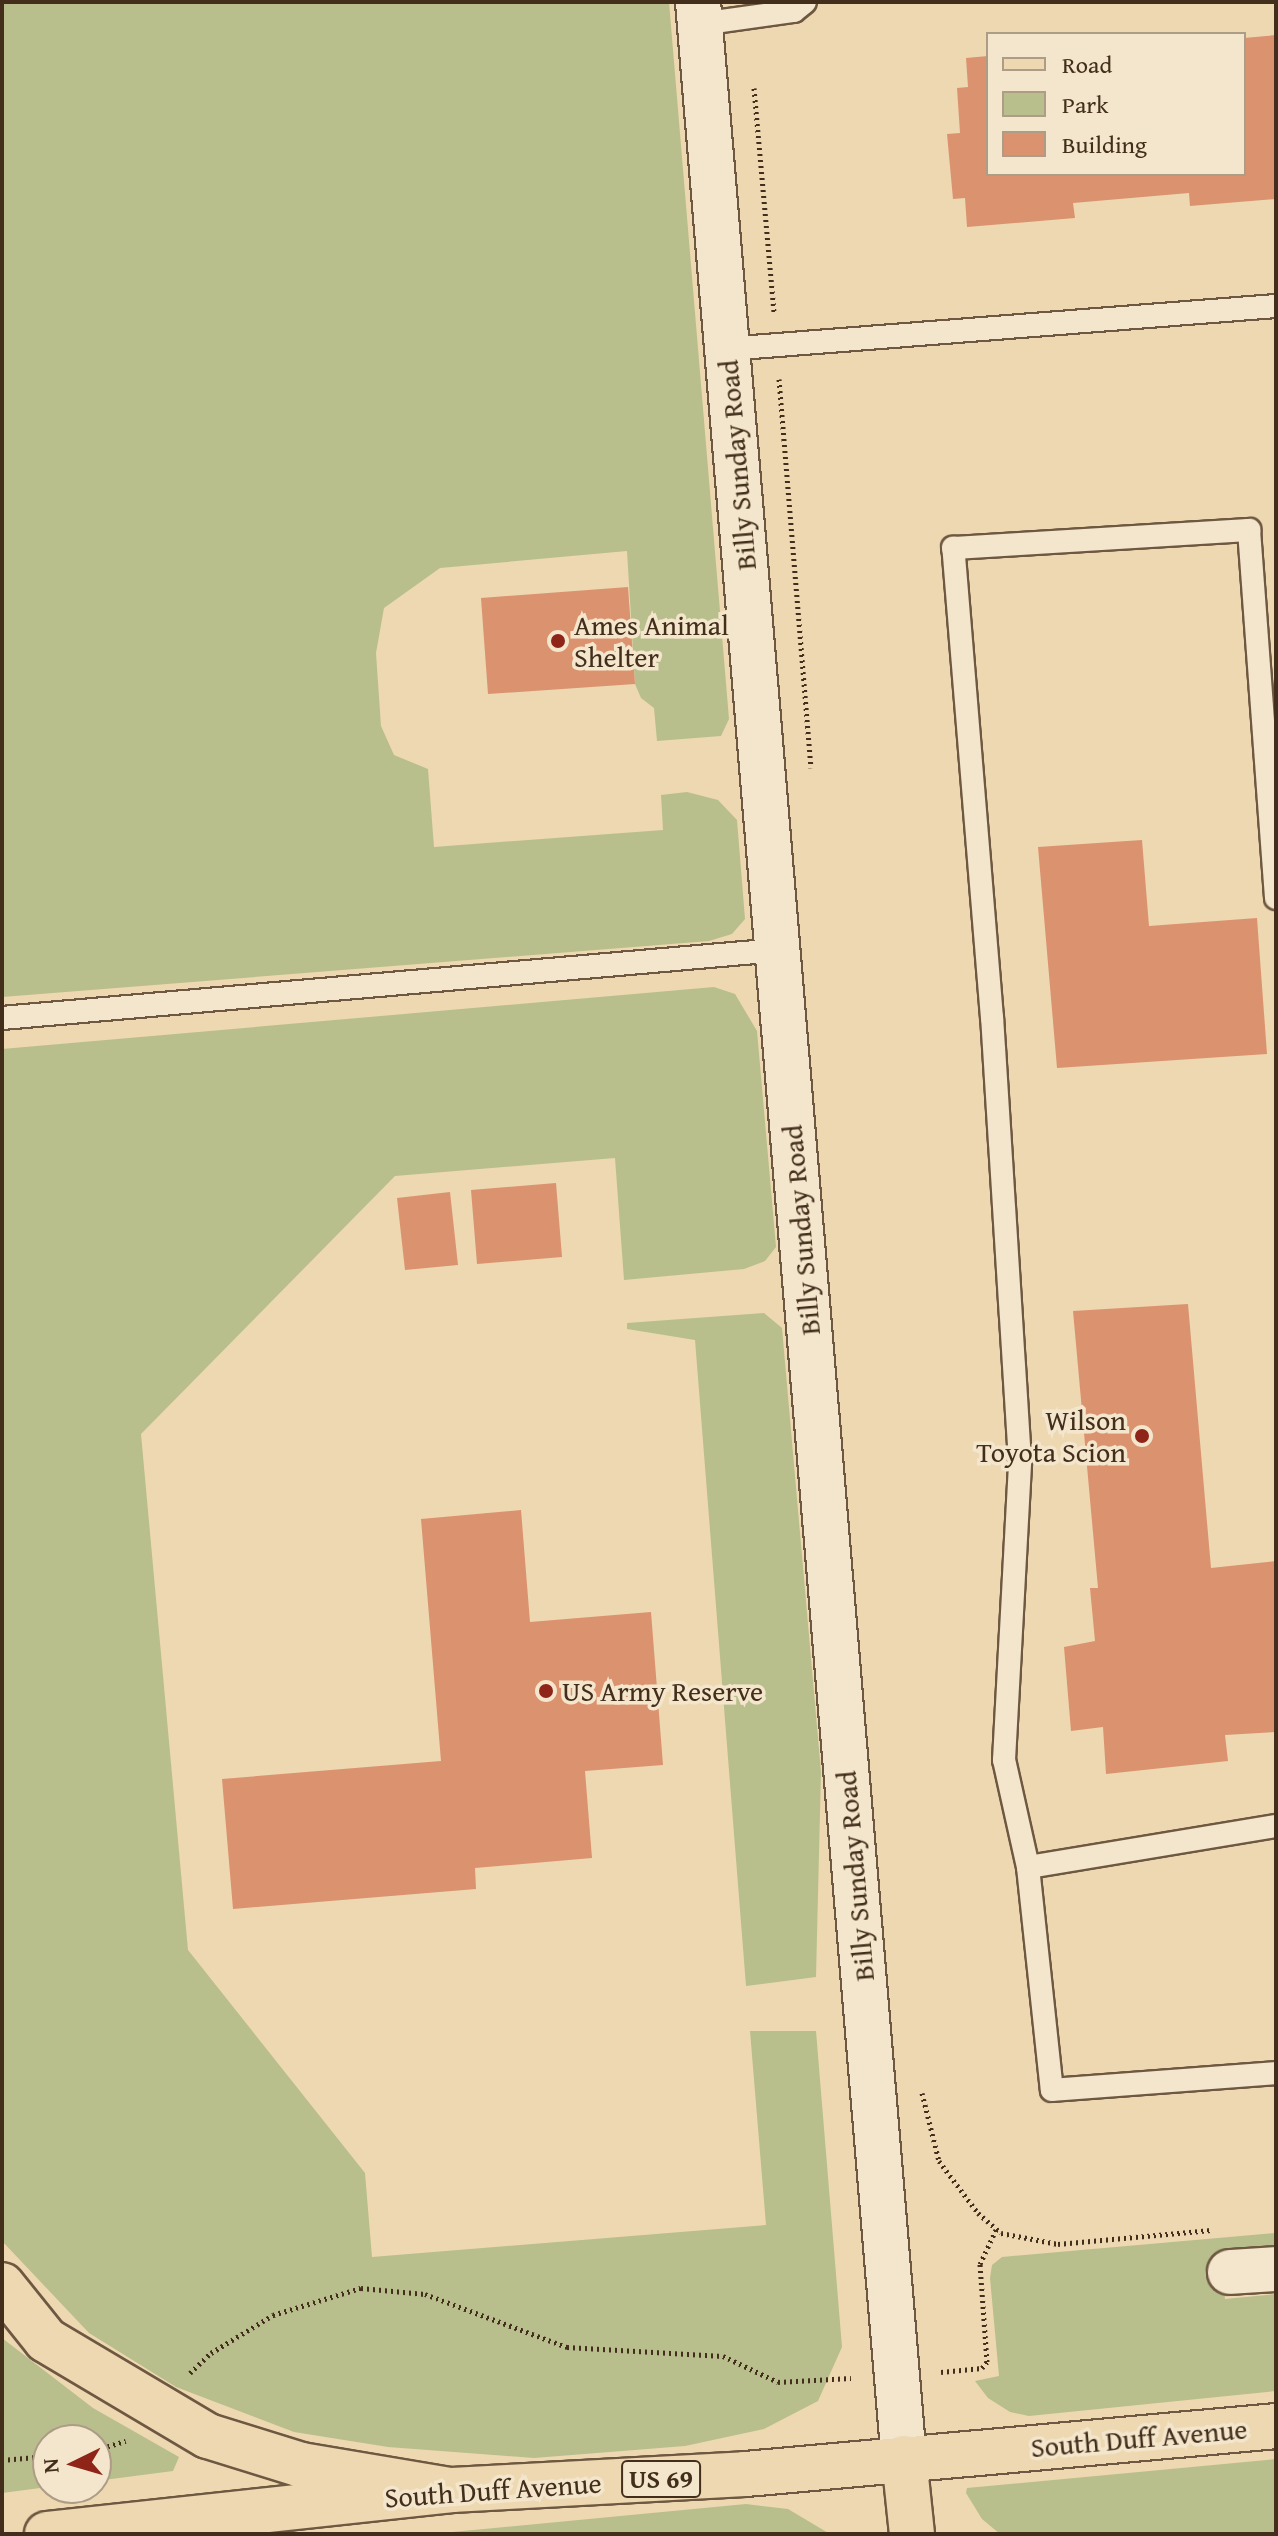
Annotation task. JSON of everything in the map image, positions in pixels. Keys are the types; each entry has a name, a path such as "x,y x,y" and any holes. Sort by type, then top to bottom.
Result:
{"main road":[{"path":"2,2285 46,2340 156,2410 208,2436 301,2465 451,2490"},
{"name":"South Duff Avenue","path":"47,2534 451,2490 746,2474 1276,2426"},
{"path":"904,2458 912,2534"}],"street":[{"name":"Billy Sunday Road","path":"699,13 904,2458"},
{"path":"1230,2272 1276,2269"}],"lane":[{"path":"699,13 748,17 794,11 805,2"},
{"path":"727,349 1276,306"},
{"path":"1276,898 1249,530 953,548 992,1018 1020,1461 1004,1760 1028,1867 1052,2090 1276,2073"},
{"path":"2,1018 777,950"},
{"path":"1028,1867 1276,1826"}],"path":[{"path":"748,17 812,772"},
{"path":"921,2081 939,2161 996,2229 1031,2243 1058,2244 1214,2229"},
{"path":"971,2370 987,2362 980,2264 996,2229"},
{"path":"185,2379 211,2353 273,2315 361,2288 425,2294 567,2347 697,2352 723,2356 778,2382 830,2380"},
{"path":"112,2443 137,2432"},
{"path":"2,2460 32,2457"}],"green space":[{"path":"2,2 669,2 729,719 721,736 657,741 654,708 641,698 635,684 627,551 440,568 384,608 376,653 381,726 394,755 428,769 434,847 663,830 661,795 687,792 718,800 737,820 745,919 732,934 709,941 2,997"},
{"path":"714,987 735,994 757,1031 776,1247 765,1261 744,1269 624,1280 615,1158 395,1176 141,1434 188,1950 365,2173 372,2257 766,2225 750,2031 816,2031 842,2347 818,2401 764,2429 685,2446 534,2458 388,2447 294,2432 176,2387 89,2333 2,2241 2,1049"},
{"path":"764,1313 782,1328 821,1772 816,1977 746,1986 695,1340 627,1329 627,1323"},
{"path":"1276,2233 1276,2247 1220,2253 1225,2299 1276,2294 1276,2391 1029,2416 1010,2412 988,2398 975,2381 999,2376 990,2278 992,2265 1002,2257"},
{"path":"2,2338 93,2408 179,2457 173,2471 112,2479 112,2424 32,2424 32,2489 2,2493"},
{"path":"1276,2459 1276,2534 1000,2534 982,2519 966,2493 967,2488"},
{"path":"746,2504 788,2509 830,2534 431,2534"}],"building":[{"path":"1276,35 1276,199 1190,206 1189,193 1073,203 1075,218 967,227 965,198 953,199 947,134 960,133 957,88 968,87 966,58 986,56 986,176 1246,176 1246,38"},
{"name":"Ames Animal Shelter","path":"628,587 635,684 488,694 481,598"},
{"path":"1142,840 1149,926 1257,918 1267,1054 1057,1068 1038,847"},
{"path":"556,1183 562,1257 477,1264 471,1190"},
{"path":"450,1192 458,1265 405,1270 397,1198"},
{"name":"Wilson Toyota Scion","path":"1188,1304 1211,1568 1276,1561 1276,1732 1225,1735 1228,1761 1106,1774 1103,1727 1071,1731 1064,1647 1095,1641 1090,1588 1098,1588 1073,1311"},
{"name":"US Army Reserve","path":"521,1510 530,1622 651,1612 663,1765 585,1771 592,1858 475,1868 476,1889 233,1909 222,1779 441,1761 421,1519"}],"place":[{"name":"Ames Animal Shelter","path":"558,641"},
{"name":"Wilson Toyota Scion","path":"1142,1436"},
{"name":"US Army Reserve","path":"546,1691"}]}
